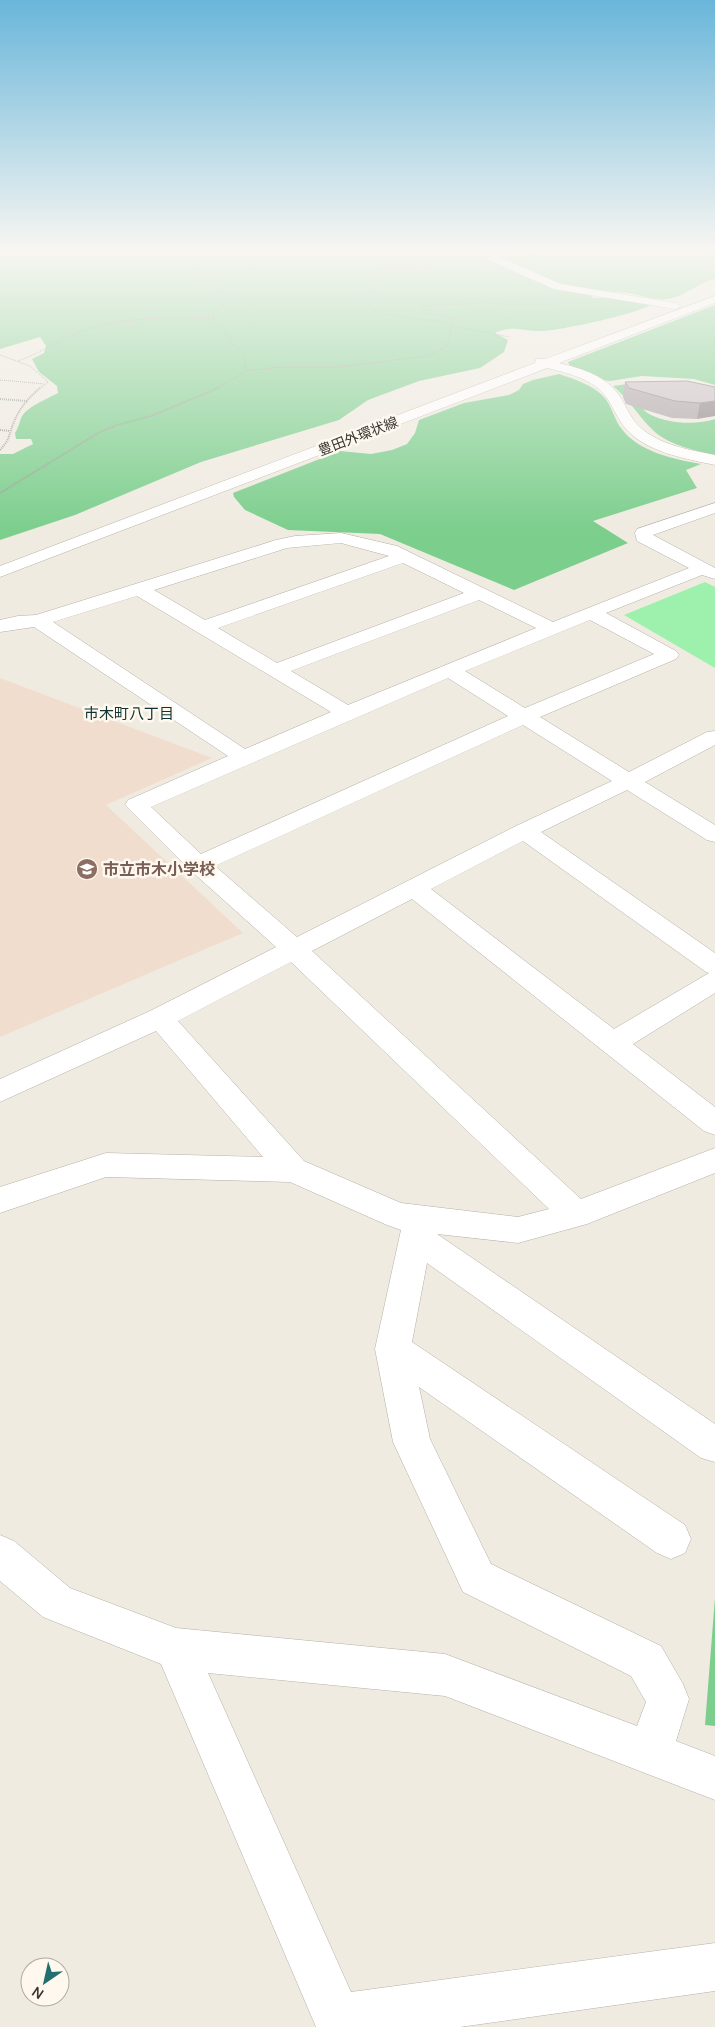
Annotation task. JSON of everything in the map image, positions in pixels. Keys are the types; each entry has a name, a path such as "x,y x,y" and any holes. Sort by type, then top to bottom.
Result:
{"street":[{"name":"豊田外環状線","path":"0,572 584,344"},
{"name":"豊田外環状線","path":"0,562 590,344"},
{"path":"539,362 582,375 602,385 616,399 628,423 646,438 677,450 715,460"},
{"path":"710,571 643,537 643,533 715,509"},
{"path":"0,626 38,620 295,541 341,538 359,541 404,556 553,629"},
{"path":"203,627 404,556"},
{"path":"576,1215 294,949 198,864 136,805 243,757 449,670 591,613 710,571"},
{"path":"139,589 348,713"},
{"path":"277,670 480,593"},
{"path":"198,864 525,716 670,654 591,613"},
{"path":"38,620 243,757"},
{"path":"449,670 715,835"},
{"path":"0,1091 160,1018 413,887 714,738"},
{"path":"524,831 715,966"},
{"path":"413,887 715,1123"},
{"path":"613,1043 715,981"},
{"path":"160,1018 293,1170"},
{"path":"418,1228 518,1230 576,1215 715,1160"},
{"path":"0,1200 106,1165 293,1170 398,1216 418,1228 714,1445"},
{"path":"418,1228 393,1349 412,1442 477,1578 646,1661 668,1699 650,1753"},
{"path":"393,1349 671,1539"},
{"path":"0,1555 57,1603 176,1649 444,1675 715,1778"},
{"path":"176,1649 339,2023 715,1967"}],"path":[{"path":"18,361 36,355 57,344"},
{"path":"233,344 243,354 247,371"},
{"path":"0,493 100,432 188,402 228,383 247,371 279,367 339,367 426,356 447,346 447,344"},
{"path":"0,355 18,361 48,382 27,401 10,431 10,439 0,450"},
{"path":"0,380 45,384"},
{"path":"0,399 27,401"},
{"path":"0,430 10,431"}],"shaded area":[{"name":"市立市木小学校","path":"0,678 212,758 106,805 243,933 0,1037"}],"green space":[{"path":"0,344 18,344 0,349"},
{"path":"44,344 507,344 504,352 480,368 419,381 368,400 339,420 201,462 75,515 0,540 0,454 13,454 33,444 31,439 16,439 15,433 21,418 27,410 58,393 57,386 39,372 32,359 44,353 46,346"},
{"path":"615,344 715,344 715,385 694,379 642,376 610,381 601,380 571,369 568,362"},
{"path":"559,374 583,383 600,393 607,401 621,428 637,443 668,457 701,464 686,470 697,488 593,521 628,543 514,590 380,534 288,530 245,510 234,497 233,493 340,451 371,454 392,450 407,444 415,433 419,420 464,403 509,395 519,390 523,384"},
{"path":"649,381 660,384 639,404 649,414 658,418 683,423 715,419 715,456 684,447 656,433 613,386"},
{"path":"705,582 715,587 715,668 624,615"},
{"path":"715,1598 715,1726 705,1725"}],"building":[{"path":"687,381 715,387 715,401 700,403 675,401 629,388 625,382"}],"place":[{"name":"市立市木小学校","path":"87,869"}],"district":[{"name":"市木町八丁目","path":"129,714"}]}
